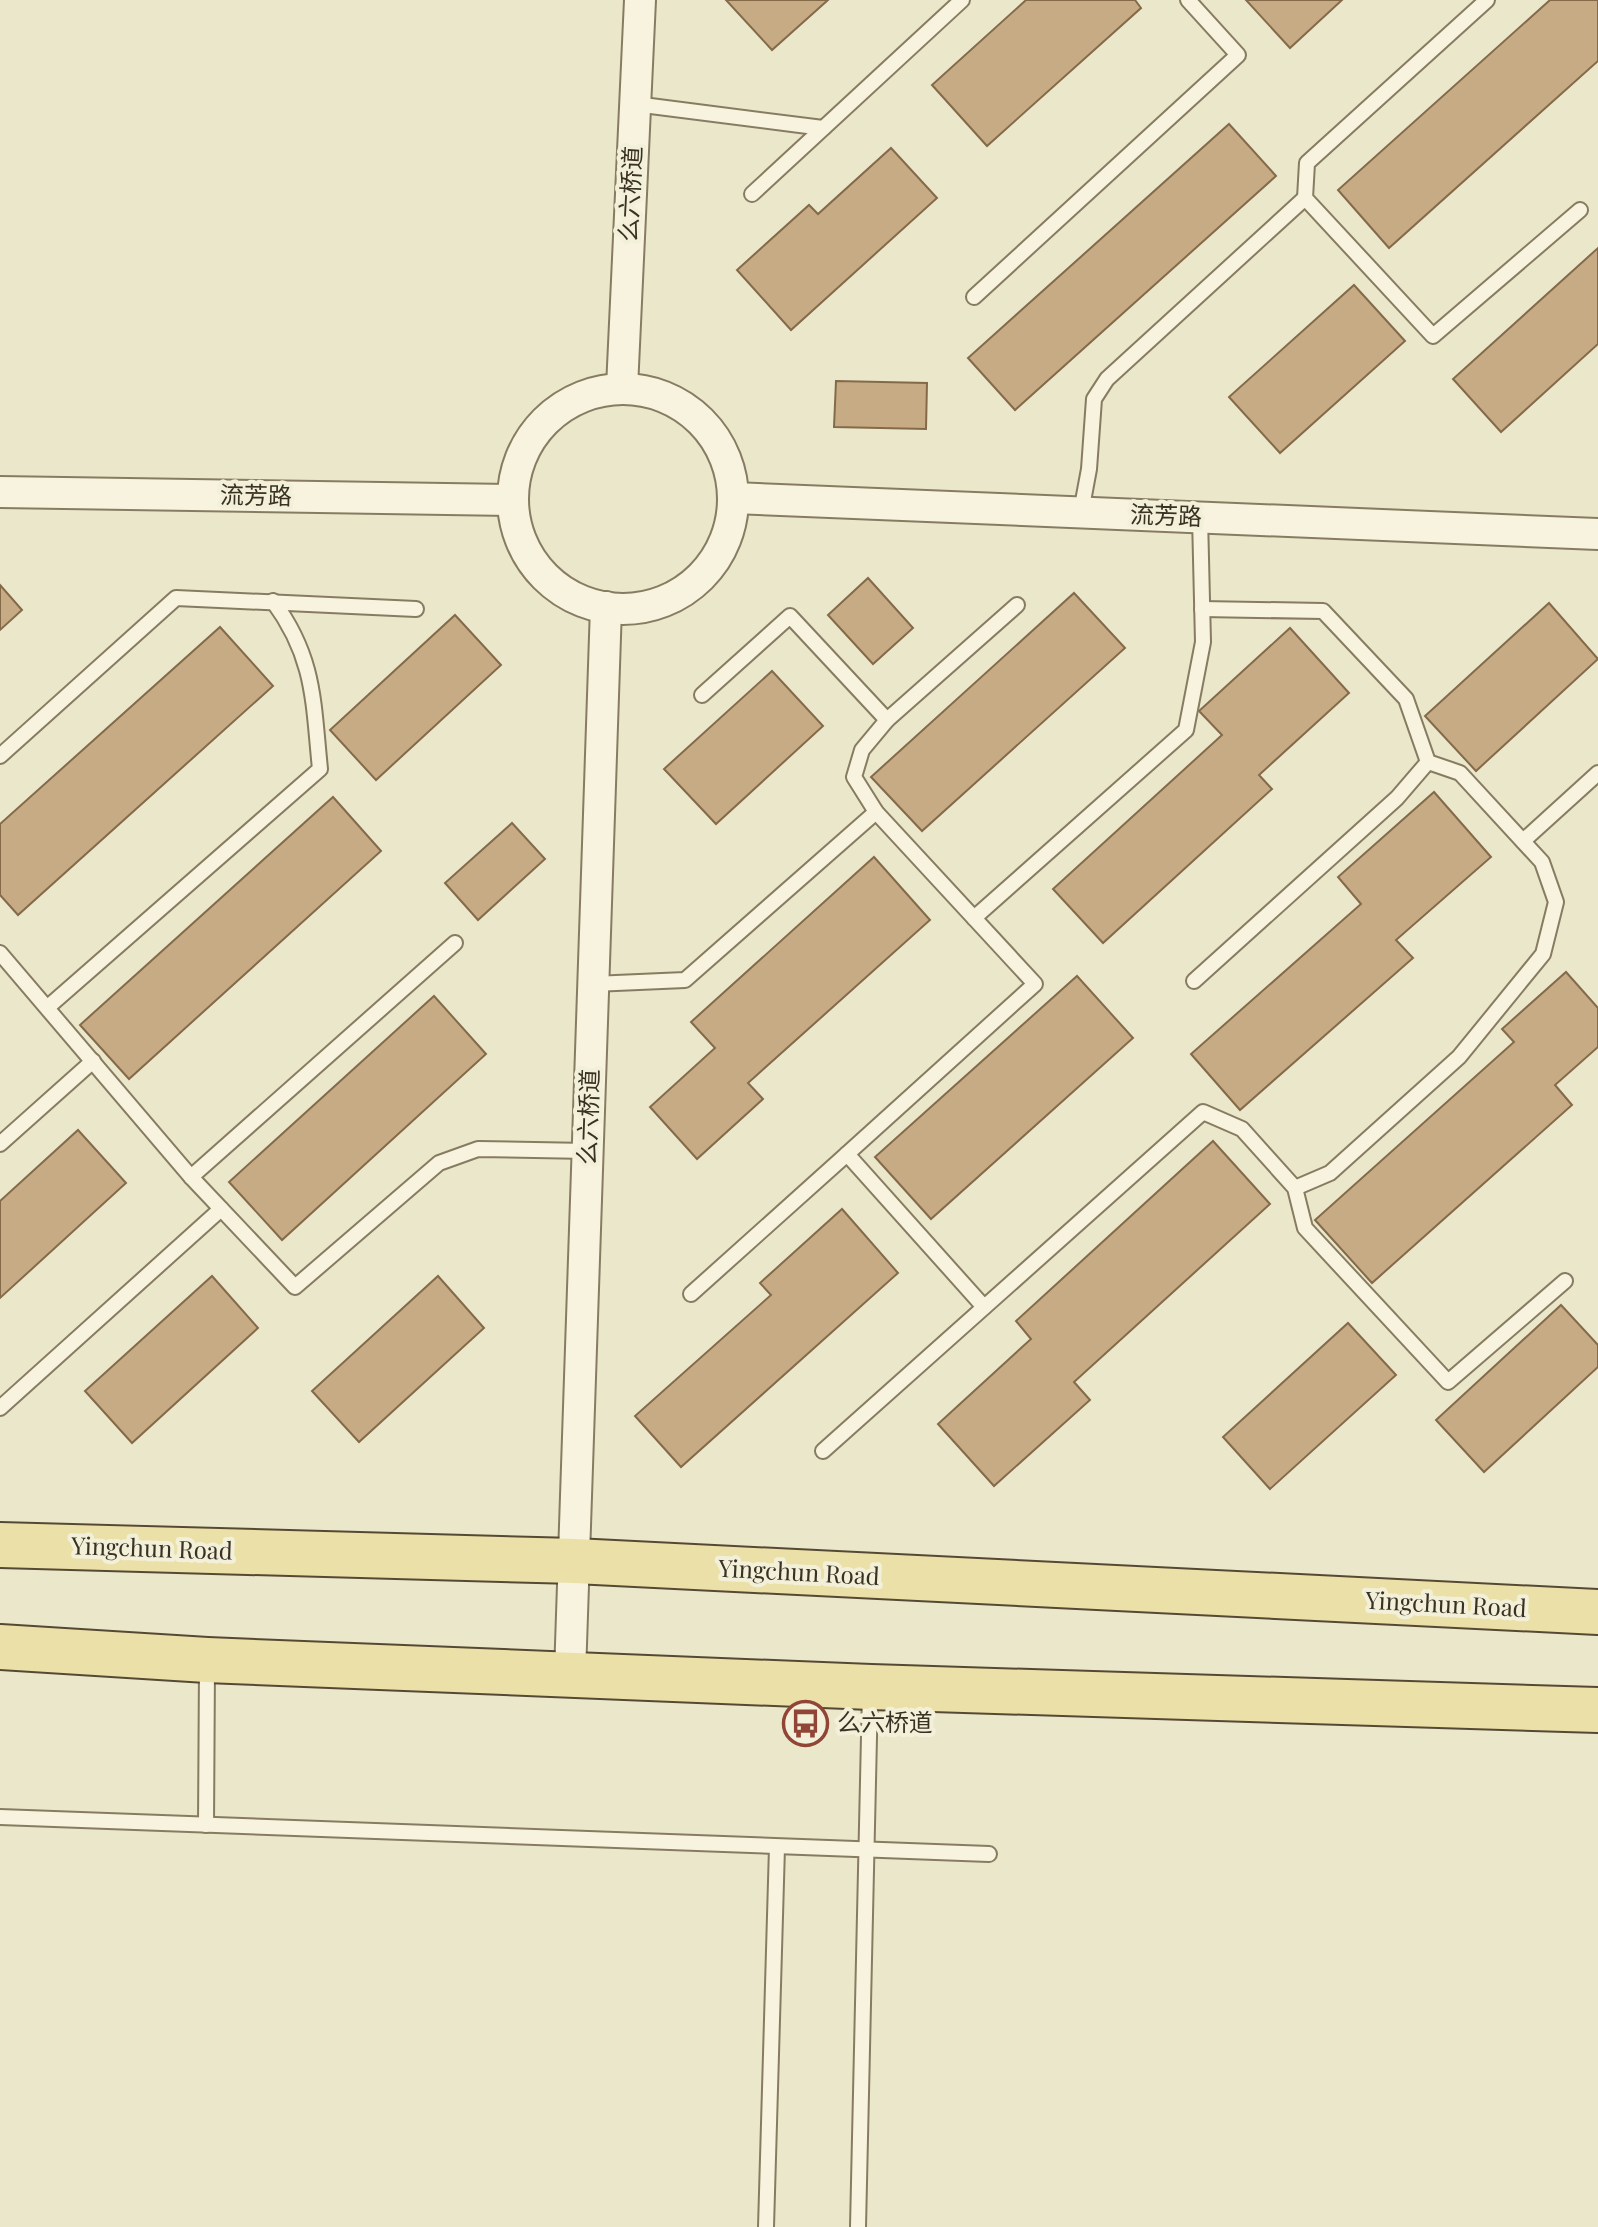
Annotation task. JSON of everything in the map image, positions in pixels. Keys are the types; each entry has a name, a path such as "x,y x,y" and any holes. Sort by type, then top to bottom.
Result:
{"main road":[{"name":"Yingchun Road","path":"0,1545 575,1561 1598,1612"},
{"path":"0,1647 207,1660 871,1687 1584,1707 1598,1721"}],"street":[{"name":"么六桥道","path":"622,388 640,0"},
{"path":"622,388 664,396 700,420 725,456 734,498 725,541 701,577 666,601 623,610 580,602 545,578 520,542 512,500 520,458 543,422 579,397 622,388"},
{"name":"流芳路","path":"0,492 512,500"},
{"name":"流芳路","path":"734,498 1598,534"},
{"name":"么六桥道","path":"570,1674 606,607"}],"lane":[{"path":"752,194 962,0"},
{"path":"974,297 1238,55 1188,0"},
{"path":"1081,512 1089,469 1094,399 1107,379 1305,198 1307,163 1487,0"},
{"path":"635,104 823,128"},
{"path":"1305,198 1433,336 1580,210"},
{"path":"974,918 1186,730 1203,642 1200,517"},
{"path":"0,756 176,598 416,609"},
{"path":"48,1007 320,769 308,664 294,630 273,601"},
{"path":"691,1294 1035,984 876,812 854,777 862,750 887,720 1017,605"},
{"path":"1202,609 1323,611 1406,699 1428,762"},
{"path":"702,695 790,616 887,720"},
{"path":"1295,1188 1330,1173 1459,1057 1543,954 1556,902 1542,862 1460,773 1428,762"},
{"path":"1194,981 1397,798 1428,762"},
{"path":"1523,841 1598,773"},
{"path":"593,984 685,980 876,812"},
{"path":"191,1177 455,943"},
{"path":"0,953 191,1177 295,1287 439,1163 478,1149 588,1151"},
{"path":"0,1144 93,1061"},
{"path":"823,1451 1203,1112 1242,1129 1295,1188 1305,1228 1448,1382 1565,1281"},
{"path":"847,1154 984,1307"},
{"path":"0,1408 221,1209"},
{"path":"206,1825 207,1660"},
{"path":"858,2227 871,1687"},
{"path":"0,1817 989,1854"},
{"path":"766,2227 777,1847"}],"building":[{"path":"726,0 828,0 772,50"},
{"path":"1026,0 1135,0 1141,8 987,146 932,85"},
{"path":"1246,0 1342,0 1290,48"},
{"path":"1550,0 1598,0 1598,61 1389,248 1338,190"},
{"path":"1229,124 1276,176 1015,410 968,358"},
{"path":"891,148 937,198 791,330 737,270 809,205 818,214"},
{"path":"1598,248 1598,344 1501,432 1453,379"},
{"path":"1354,285 1405,341 1280,453 1229,397"},
{"path":"836,381 927,383 926,429 834,427"},
{"path":"868,578 913,628 873,664 828,615"},
{"path":"0,585 22,610 0,630"},
{"path":"1074,593 1125,648 922,831 871,777"},
{"path":"1549,603 1598,659 1476,771 1425,716"},
{"path":"455,615 501,665 376,780 330,730"},
{"path":"220,627 273,686 18,915 0,895 0,824"},
{"path":"1290,628 1349,693 1259,775 1272,789 1103,943 1053,889 1222,735 1199,711"},
{"path":"772,671 823,726 716,824 664,769"},
{"path":"1434,792 1491,857 1396,940 1413,958 1240,1110 1191,1054 1361,904 1338,877"},
{"path":"333,797 381,851 129,1079 80,1025"},
{"path":"512,823 545,859 478,920 445,883"},
{"path":"874,857 930,920 748,1083 763,1099 697,1159 650,1107 715,1048 691,1022"},
{"path":"1566,972 1598,1008 1598,1047 1555,1085 1572,1105 1372,1283 1315,1220 1514,1042 1502,1029"},
{"path":"1077,976 1133,1038 931,1219 875,1157"},
{"path":"434,996 486,1054 282,1240 229,1182"},
{"path":"78,1130 126,1183 0,1298 0,1201"},
{"path":"1213,1141 1270,1204 1074,1382 1090,1400 994,1486 938,1424 1031,1339 1016,1321"},
{"path":"842,1209 898,1273 681,1467 635,1416 771,1295 760,1283"},
{"path":"212,1276 258,1328 132,1443 85,1391"},
{"path":"438,1276 484,1328 359,1442 312,1391"},
{"path":"1561,1305 1598,1345 1598,1367 1484,1472 1436,1420"},
{"path":"1348,1323 1396,1375 1270,1489 1223,1437"}],"place":[{"name":"么六桥道","path":"806,1723"}]}
